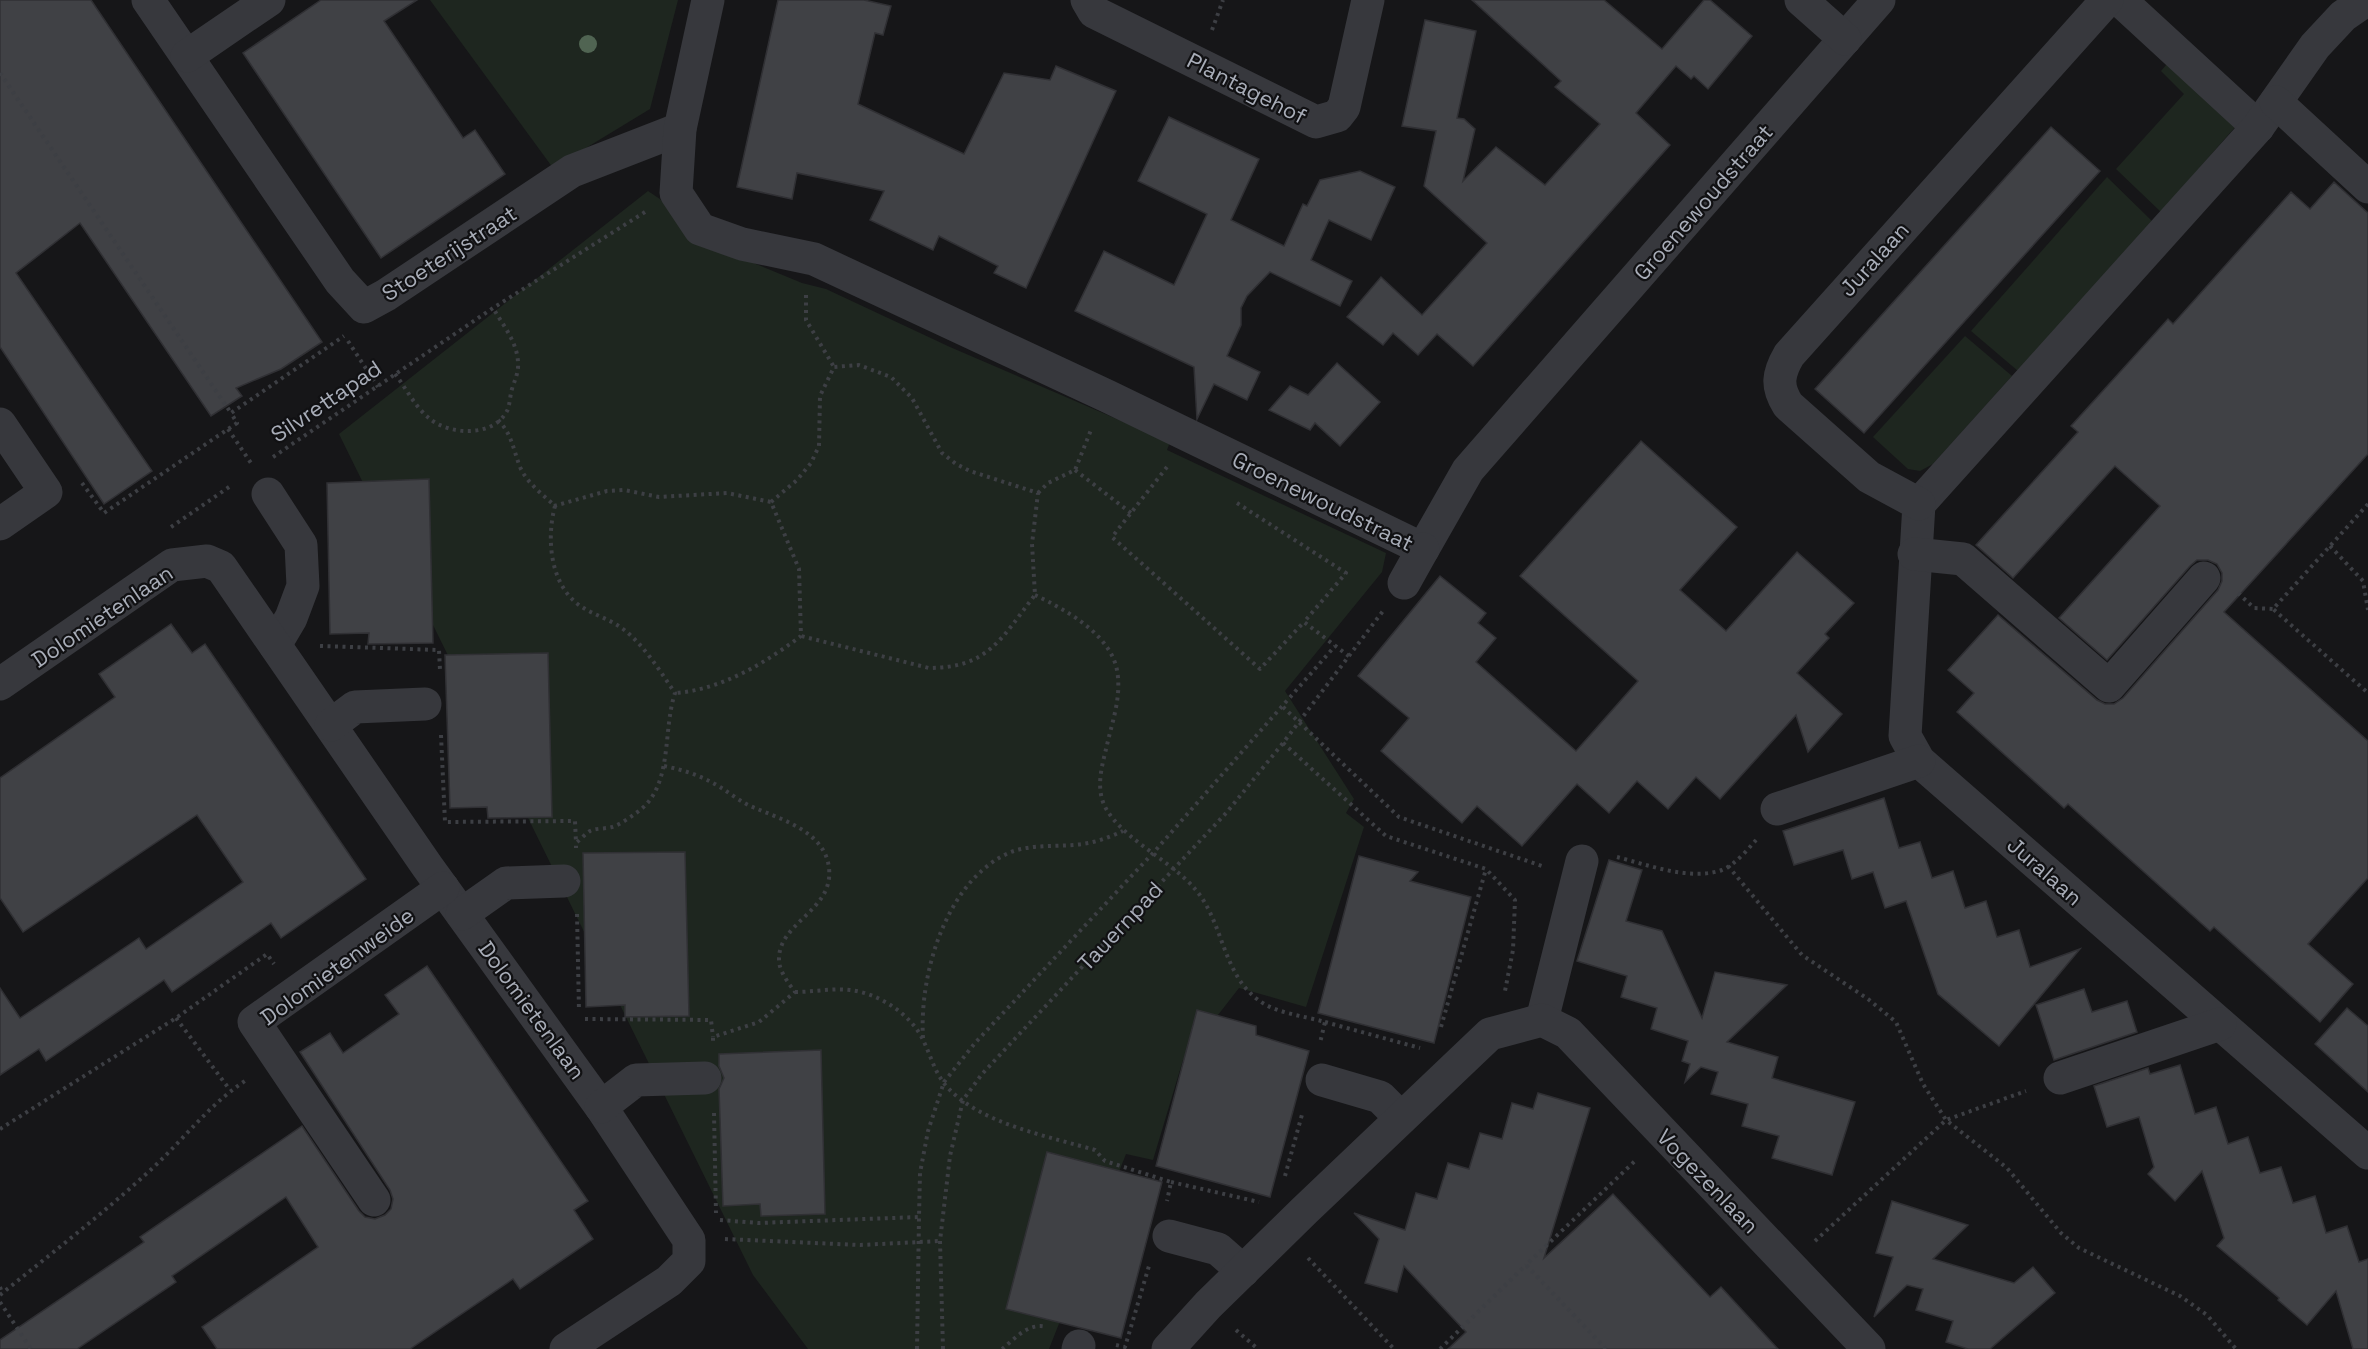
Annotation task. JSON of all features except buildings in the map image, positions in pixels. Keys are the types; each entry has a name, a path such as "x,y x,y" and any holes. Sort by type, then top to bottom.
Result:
{"street":[{"name":"Stoeterijstraat","path":"148,0 340,281 364,307 386,295 573,171 680,129"},
{"path":"187,56 268,0"},
{"path":"676,193 680,129 708,0"},
{"name":"Plantagehof","path":"1087,0 1094,12 1316,122 1337,116 1344,107 1368,0"},
{"path":"1802,0 1845,39"},
{"name":"Groenewoudstraat","path":"676,193 700,229 742,244 814,260 1107,396 1423,549 1468,470 1879,0"},
{"name":"Juralaan","path":"2107,0 1797,346 1779,372 1782,395 1788,405 1869,477 1919,504 1914,554 1905,736 1919,761 2368,1152"},
{"path":"2120,0 2267,115 2368,187"},
{"path":"1919,504 2267,115 2315,46 2343,16 2366,0"},
{"path":"0,424 46,492 0,524"},
{"path":"263,475 301,545 303,586 291,618 275,645"},
{"path":"1404,583 1423,549"},
{"path":"1914,554 1963,559 2109,686 2204,578"},
{"name":"Dolomietenlaan","path":"0,684 172,565 207,561 221,567 443,888 601,1107 689,1240"},
{"path":"331,724 356,707 433,704"},
{"path":"1777,809 1919,761"},
{"path":"1168,1349 1243,1271 1490,1034 1542,1020 1579,869"},
{"path":"462,914 506,883 570,881"},
{"name":"Dolomietenweide","path":"374,1200 254,1022 443,888"},
{"name":"Vogezenlaan","path":"1542,1020 1568,1033 1869,1349"},
{"path":"2060,1078 2220,1024"},
{"path":"601,1107 636,1080 709,1078"},
{"path":"1317,1079 1380,1097 1401,1118"},
{"path":"1164,1234 1218,1249 1243,1271"},
{"path":"566,1349 669,1281 689,1261 689,1240"}],"path":[{"path":"0,73 237,423 104,513 79,478 60,491 46,492"},
{"name":"Silvrettapad","path":"263,475 395,374 493,308 676,193"},
{"path":"814,260 804,304 806,320 834,367"},
{"path":"231,413 361,323 364,307"},
{"path":"395,374 428,418 438,425 469,432 498,420 507,411 518,373 518,361 516,347 493,308"},
{"path":"344,335 378,387"},
{"path":"834,367 859,365 891,377 912,398 942,453 970,471 1038,493"},
{"path":"771,502 797,480 819,446 820,396 834,367"},
{"path":"675,693 705,688 743,672 764,662 801,636 844,645 911,665 948,668 982,657 998,643 1035,595 1032,544 1038,493 1048,483 1075,470 1107,396"},
{"path":"498,420 510,432 521,468 529,481 554,506"},
{"path":"228,429 263,475"},
{"path":"1172,461 1112,537 1260,669 1346,573 1230,498"},
{"path":"1075,470 1131,513"},
{"path":"166,530 238,481"},
{"path":"554,506 607,491 624,490 659,497 728,494 771,502"},
{"path":"771,502 799,569 801,636"},
{"path":"2368,504 2273,609 2368,693"},
{"path":"554,506 550,532 555,571 561,587 580,606 622,629 653,661 675,693"},
{"path":"2330,546 2363,581 2368,610"},
{"name":"Tauernpad","path":"943,1349 940,1241 950,1156 963,1100 982,1074 1227,812 1300,722 1404,583"},
{"path":"1035,595 1096,634 1114,659 1118,677 1116,707 1099,781 1102,800 1123,831 1174,867 1197,891 1209,909 1233,968 1256,998 1265,1005 1424,1049"},
{"path":"1304,622 1350,657"},
{"path":"275,645 439,650 433,704 445,822 575,821 576,843 570,881 579,1020 711,1020 713,1037 709,1078 716,1220 758,1223 919,1216"},
{"path":"917,1349 920,1173 928,1131 944,1082 975,1043 1154,852 1335,646"},
{"path":"576,843 591,830 612,827 639,811 656,792 664,766 668,712 675,693"},
{"path":"1283,707 1399,817 1579,869 1595,864 1599,854 1677,871 1704,874 1728,866 1737,860 1770,822 1767,813 1777,809"},
{"path":"1283,743 1386,836 1486,869 1515,900 1513,950 1505,980 1504,1031"},
{"path":"664,766 700,776 753,807 797,827 812,836 824,850 830,878 826,893 782,943 778,961 795,992"},
{"path":"923,1038 925,988 933,953 948,917 966,888 988,866 1011,852 1088,843 1123,831"},
{"path":"1728,866 1802,955 1868,999 1896,1022 1923,1084 1946,1120 2007,1168 2061,1233 2079,1248 2180,1296 2207,1315 2236,1349"},
{"path":"1441,1029 1486,869"},
{"path":"0,1129 176,1018 267,954 294,994"},
{"path":"713,1037 759,1023 795,992 833,989 867,993 896,1009 913,1023 923,1038 931,1060 944,1082 963,1100 1004,1122 1095,1150 1105,1161 1171,1182 1266,1204"},
{"path":"176,1018 230,1090"},
{"path":"1282,1185 1317,1079 1325,1022"},
{"path":"1,1294 158,1162 230,1090 279,1059"},
{"path":"1790,1267 1818,1237 1946,1120 2060,1078"},
{"path":"1440,1349 1663,1134"},
{"path":"1114,1345 1126,1348 1164,1234 1171,1182"},
{"path":"1283,1232 1394,1349"},
{"path":"689,1240 750,1238 860,1245 940,1241"},
{"path":"1526,1265 1606,1349"},
{"path":"0,1287 1,1294"},
{"path":"0,1302 31,1349"}],"shaded area":[{"path":"430,0 678,0 650,109 553,168"},
{"path":"2167,64 2236,126 2161,212 2116,169 2184,94 2161,71"},
{"path":"2107,177 2153,222 2018,371 1971,331"},
{"path":"648,191 756,264 802,283 826,289 950,347 1170,442 1167,450 1386,553 1382,572 1285,691 1354,799 1346,813 1364,827 1306,1007 1239,988 1183,1060 1153,1160 1126,1154 1049,1349 808,1349 753,1275 339,434"},
{"path":"1965,336 2012,376 1933,464 1920,471 1908,469 1873,437"}]}
